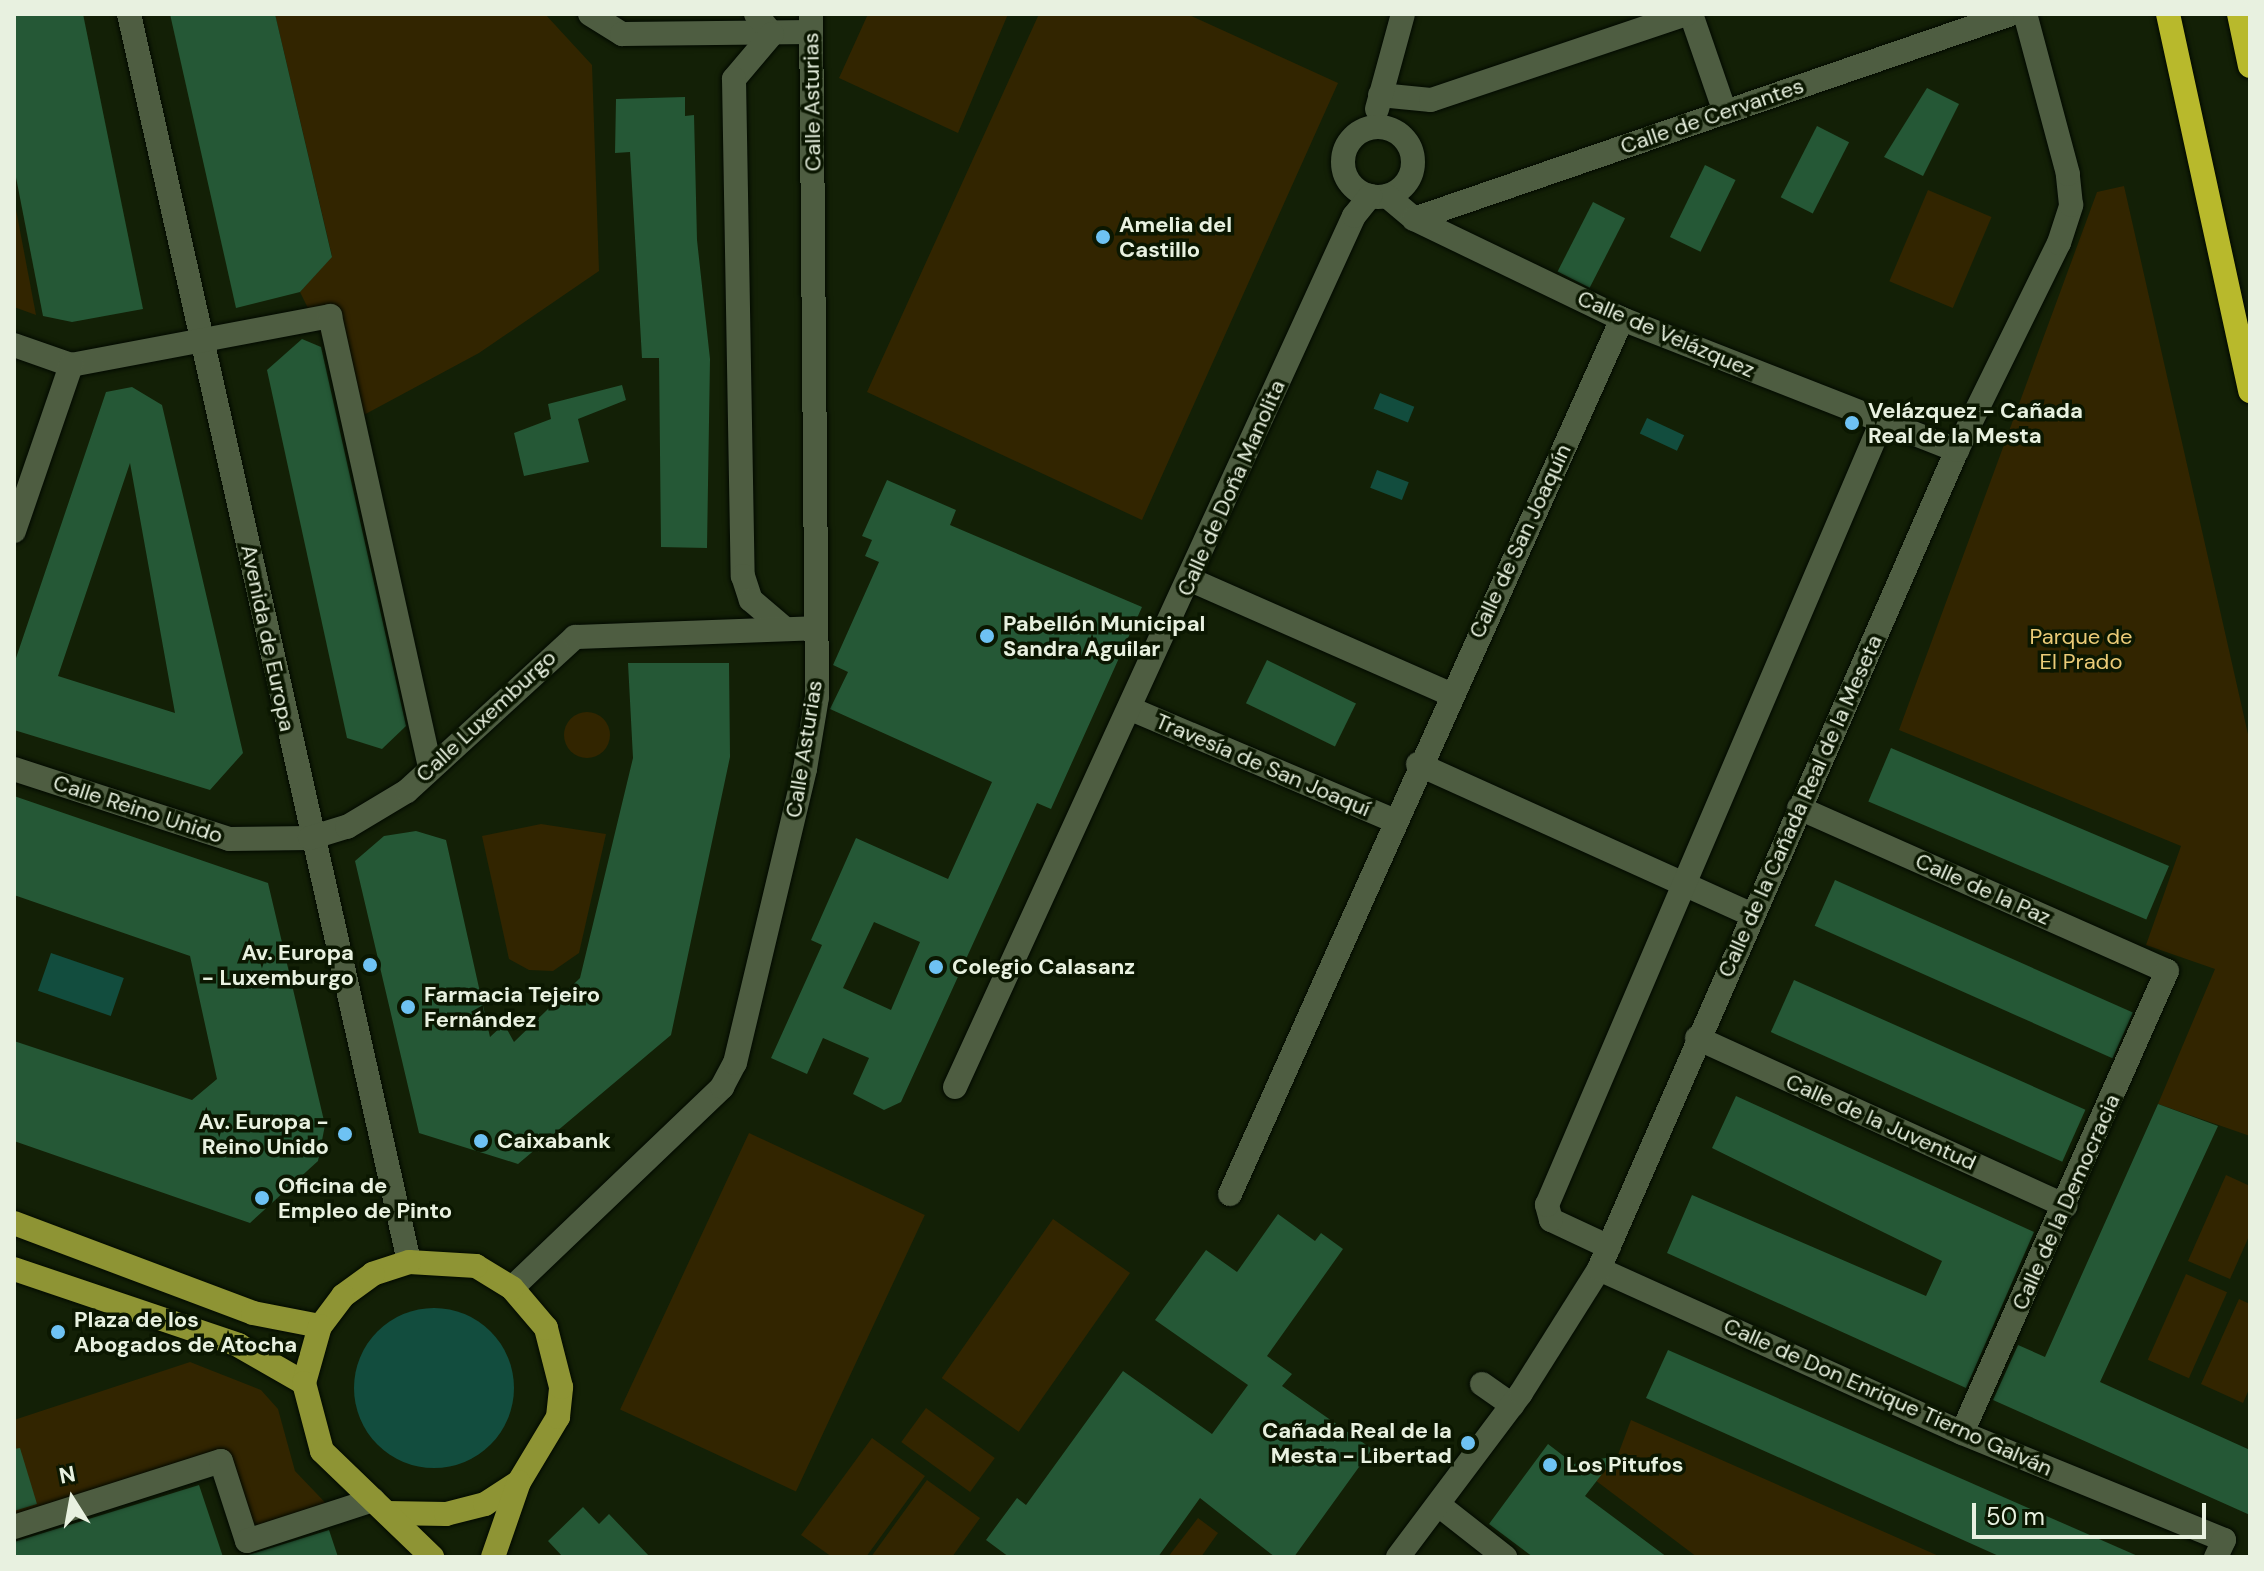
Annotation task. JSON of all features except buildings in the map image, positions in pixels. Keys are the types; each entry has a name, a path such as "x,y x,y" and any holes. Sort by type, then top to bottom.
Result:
{"highway":[{"path":"2168,14 2250,391"},
{"path":"2239,14 2250,66"}],"main road":[{"path":"14,1223 253,1313 320,1326"},
{"path":"380,1506 446,1514 485,1504 519,1482 543,1452 561,1387 546,1328 512,1288 476,1266 409,1262 373,1274 343,1296 320,1326 304,1383 322,1451 432,1557"},
{"path":"14,1269 238,1345 304,1383"},
{"path":"493,1557 519,1482"}],"street":[{"name":"Avenida de Europa","path":"129,14 204,340 310,838 409,1262"},
{"path":"590,14 622,34 772,34 811,23"},
{"name":"Calle Asturias","path":"756,14 772,34 734,79 743,561 751,600 784,628"},
{"path":"1373,127 1403,14"},
{"path":"1380,95 1431,100 1688,14 1725,112"},
{"name":"Calle de Cervantes","path":"1414,219 2011,14"},
{"name":"Calle de la Cañada Real de la Meseta","path":"1398,1557 1440,1506 1512,1405 1604,1258 1697,1038 1957,450 2071,205 2025,14"},
{"name":"Calle Asturias","path":"512,1288 679,1134 735,1063 805,769 817,697 811,23"},
{"path":"1373,127 1396,131 1411,149 1406,183 1378,196 1350,183 1343,160 1352,138 1373,127"},
{"name":"Calle de Velázquez","path":"1378,196 1414,219 1622,319 1957,450"},
{"name":"Calle de Doña Manolita","path":"955,1087 1189,579 1378,196"},
{"path":"14,345 71,365 330,316 430,767"},
{"name":"Calle de San Joaquín","path":"1230,1194 1418,764 1622,319"},
{"path":"14,531 71,365"},
{"path":"1686,883 1882,421"},
{"path":"1189,579 1450,694"},
{"name":"Calle Luxemburgo","path":"310,838 373,814 575,637 816,628"},
{"name":"Travesía de San Joaquí","path":"1131,709 1395,821"},
{"path":"1418,764 1753,915"},
{"name":"Calle Reino Unido","path":"14,769 229,839 310,838"},
{"name":"Calle de la Paz","path":"1799,808 2167,971"},
{"name":"Calle de Don Enrique Tierno Galván","path":"1686,883 1547,1205 1551,1220 1604,1258 1962,1433 2220,1549"},
{"name":"Calle de la Democracia","path":"1962,1433 2167,971"},
{"name":"Calle de la Juventud","path":"1697,1038 2065,1206"},
{"path":"1482,1384 1512,1405"},
{"path":"14,1527 221,1461 247,1541 380,1506"},
{"path":"1440,1506 1505,1557"}],"green space":[{"path":"275,14 545,14 592,65 599,271 479,353 347,424 328,349 300,292 332,256"},
{"path":"868,14 1008,14 958,133 839,78"},
{"name":"Amelia del Castillo","path":"1039,14 1187,14 1338,83 1142,520 867,392"},
{"name":"Parque de El Prado","path":"2124,186 2250,743 2250,1136 2158,1104 2215,969 2146,945 2181,846 1899,730 2097,192"},
{"path":"1928,190 1992,217 1953,308 1889,281"},
{"path":"14,199 36,315 14,307"},
{"path":"587,712 603,719 610,735 603,751 587,758 571,751 564,735 571,719"},
{"path":"541,824 606,834 579,953 553,971 529,970 509,959 482,836"},
{"path":"749,1133 925,1215 796,1491 620,1409"},
{"path":"2226,1175 2250,1186 2250,1234 2230,1279 2188,1261"},
{"path":"1053,1219 1130,1273 1019,1432 942,1378"},
{"path":"2186,1274 2227,1292 2189,1378 2148,1360"},
{"path":"2239,1299 2250,1304 2250,1387 2243,1403 2201,1384"},
{"path":"190,1362 261,1390 278,1409 295,1471 339,1517 239,1549 214,1475 14,1539 14,1420"},
{"path":"926,1408 995,1458 970,1492 901,1442"},
{"path":"1631,1420 1941,1557 1697,1557 1587,1474 1616,1460"},
{"path":"872,1438 925,1476 866,1557 832,1557 801,1535"},
{"path":"927,1480 980,1518 952,1557 871,1557"},
{"path":"1198,1518 1218,1533 1201,1557 1168,1557"}],"water":[{"path":"1380,393 1414,407 1408,423 1374,409"},
{"path":"1647,418 1684,435 1677,451 1640,433"},
{"path":"1377,470 1409,482 1402,500 1370,488"},
{"path":"51,953 124,978 111,1016 38,991"},
{"path":"434,1308 465,1314 490,1332 508,1357 514,1388 508,1419 490,1444 465,1462 434,1468 403,1462 378,1444 360,1419 354,1388 360,1357 378,1332 403,1314"}],"place":[{"name":"Amelia del Castillo","path":"1103,237"},
{"name":"Velázquez - Cañada Real de la Mesta","path":"1852,423"},
{"name":"Pabellón Municipal Sandra Aguilar","path":"987,636"},
{"name":"Av. Europa - Luxemburgo","path":"370,965"},
{"name":"Colegio Calasanz","path":"936,967"},
{"name":"Farmacia Tejeiro Fernández","path":"408,1007"},
{"name":"Av. Europa - Reino Unido","path":"345,1134"},
{"name":"Caixabank","path":"481,1141"},
{"name":"Oficina de Empleo de Pinto","path":"262,1198"},
{"name":"Plaza de los Abogados de Atocha","path":"58,1332"},
{"name":"Cañada Real de la Mesta - Libertad","path":"1468,1443"},
{"name":"Los Pitufos","path":"1550,1465"}]}
